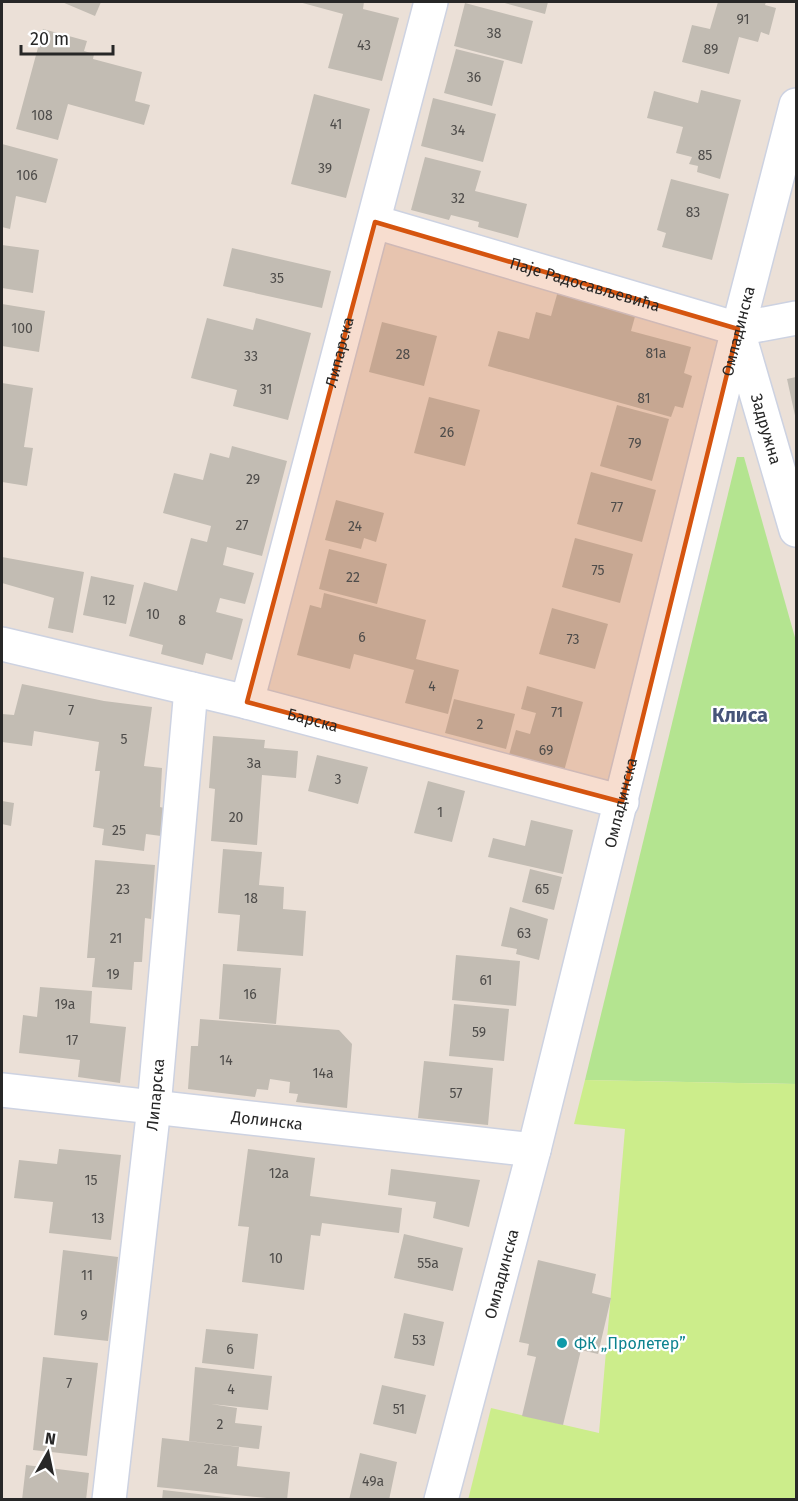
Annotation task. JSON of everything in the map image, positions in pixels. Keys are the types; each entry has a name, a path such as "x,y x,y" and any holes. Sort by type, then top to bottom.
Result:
{"street":[{"name":"Липарска","path":"247,702 431,2"},
{"name":"Омладинска","path":"441,1500 534,1150 796,105"},
{"name":"Паје Радосављевића","path":"375,222 738,329 796,318"},
{"name":"Задружна","path":"738,329 796,530"},
{"name":"Барска","path":"2,644 247,702 622,802"},
{"name":"Липарска","path":"109,1500 154,1107 192,689"},
{"name":"Долинска","path":"2,1090 534,1150"}],"highlighted area":[{"path":"375,222 738,329 622,802 247,702"}],"green space":[{"path":"737,457 744,457 796,641 796,1084 585,1080"},
{"path":"585,1080 796,1084 796,1499 468,1500 491,1408 599,1433 625,1129 574,1124"}],"building":[{"path":"62,2 101,2 95,16"},
{"path":"299,2 364,2 363,9 399,18 382,81 328,68 343,14"},
{"path":"501,2 548,2 545,14"},
{"path":"718,2 766,2 765,5 776,8 769,35 761,32 758,42 739,37 729,74 682,62 692,25 710,29"},
{"path":"465,3 533,21 522,64 454,46"},
{"path":"43,29 87,41 84,51 94,54 93,59 142,72 135,101 150,105 144,125 68,104 58,140 16,129"},
{"path":"456,49 504,61 492,106 444,93"},
{"path":"701,90 741,100 720,179 697,172 698,166 689,164 692,157 676,153 683,127 647,118 654,91 698,103"},
{"path":"314,94 370,109 346,198 291,184"},
{"path":"433,98 496,114 483,162 421,146"},
{"path":"2,144 58,159 46,203 16,196 10,229 2,227"},
{"path":"425,157 481,171 475,191 527,204 518,238 478,227 479,222 451,215 449,220 411,210"},
{"path":"671,179 729,194 712,260 662,247 666,233 657,230"},
{"path":"2,245 39,250 33,293 2,288"},
{"path":"232,248 331,271 322,308 223,286"},
{"path":"558,291 636,313 631,331 691,347 684,373 692,376 683,408 675,406 671,417 488,366 498,331 529,339 536,312 551,316"},
{"path":"2,304 45,311 39,352 2,346"},
{"path":"207,318 253,330 256,318 311,333 288,420 233,406 237,390 191,378"},
{"path":"382,322 437,336 424,386 369,372"},
{"path":"796,377 796,420 787,379"},
{"path":"2,383 33,388 24,447 33,448 27,486 2,482"},
{"path":"429,397 480,410 465,466 414,453"},
{"path":"617,405 669,419 652,481 600,466"},
{"path":"232,446 287,461 262,556 227,547 223,565 254,573 245,604 220,598 216,612 243,619 232,660 206,653 203,665 161,654 163,645 129,636 144,582 177,591 191,538 207,542 211,526 163,513 174,473 203,480 210,453 229,458"},
{"path":"591,472 656,490 642,542 577,524"},
{"path":"336,500 384,513 376,542 364,538 361,549 325,540"},
{"path":"575,538 633,554 620,603 562,587"},
{"path":"329,549 387,564 377,604 319,589"},
{"path":"2,557 84,572 73,633 48,628 54,598 2,583"},
{"path":"91,576 134,585 126,624 83,615"},
{"path":"324,593 426,620 416,659 459,670 448,714 405,703 414,670 354,654 350,669 297,655 310,605 321,608"},
{"path":"552,608 608,624 595,669 539,654"},
{"path":"22,684 104,701 152,707 144,766 162,768 160,807 164,808 161,836 146,834 144,851 102,845 104,829 93,827 100,771 95,771 99,742 34,731 32,746 2,742 2,714 14,715"},
{"path":"527,686 583,702 564,771 509,755 516,730 530,734 536,713 521,709"},
{"path":"454,699 515,714 506,749 445,733"},
{"path":"213,736 265,740 264,748 298,751 296,778 262,775 257,845 211,841 215,789 209,788"},
{"path":"317,755 368,767 358,804 308,791"},
{"path":"428,781 465,791 452,842 414,833"},
{"path":"2,801 14,803 11,826 2,824"},
{"path":"531,820 573,830 563,874 488,857 493,838 525,846"},
{"path":"223,849 262,852 259,885 284,887 283,909 306,911 303,956 237,951 240,915 218,913"},
{"path":"95,860 155,865 151,919 145,918 142,962 134,962 132,990 92,987 95,958 87,958"},
{"path":"530,869 562,877 554,910 522,902"},
{"path":"510,907 548,919 539,960 516,954 517,949 501,946"},
{"path":"456,955 520,961 516,1006 452,1000"},
{"path":"223,964 281,968 276,1024 219,1019"},
{"path":"40,987 92,991 90,1023 126,1027 120,1083 78,1077 80,1060 19,1053 23,1015 37,1017"},
{"path":"454,1004 509,1009 504,1061 449,1056"},
{"path":"200,1019 339,1030 352,1044 347,1108 296,1102 298,1094 289,1093 290,1082 270,1079 268,1090 257,1089 255,1097 188,1089 191,1046 198,1046"},
{"path":"424,1061 493,1068 488,1125 418,1118"},
{"path":"59,1149 121,1155 111,1240 49,1233 53,1202 14,1198 19,1160 57,1164"},
{"path":"248,1149 315,1158 310,1196 402,1208 399,1233 322,1223 320,1236 311,1235 304,1290 242,1282 249,1227 238,1226"},
{"path":"391,1169 480,1180 469,1227 433,1218 436,1202 388,1195"},
{"path":"404,1234 463,1248 453,1291 394,1278"},
{"path":"63,1250 118,1257 108,1341 54,1335"},
{"name":"ФК „Пролетер”","path":"538,1260 596,1274 592,1293 611,1298 598,1354 581,1350 563,1425 522,1416 536,1357 527,1355 529,1344 519,1342"},
{"path":"404,1313 444,1322 434,1366 394,1358"},
{"path":"206,1329 258,1334 254,1369 202,1363"},
{"path":"43,1357 98,1363 87,1456 33,1450"},
{"path":"195,1367 272,1376 268,1410 211,1404 237,1408 235,1423 262,1426 259,1449 189,1441"},
{"path":"382,1385 426,1395 416,1434 373,1424"},
{"path":"162,1438 239,1447 237,1466 290,1472 287,1500 157,1487"},
{"path":"360,1453 397,1462 389,1500 349,1500"},
{"path":"26,1465 89,1473 86,1500 22,1500"},
{"path":"163,1490 234,1498 234,1500 162,1500"}],"place":[{"name":"ФК „Пролетер”","path":"562,1343"}],"district":[{"name":"Клиса","path":"740,715"}]}
